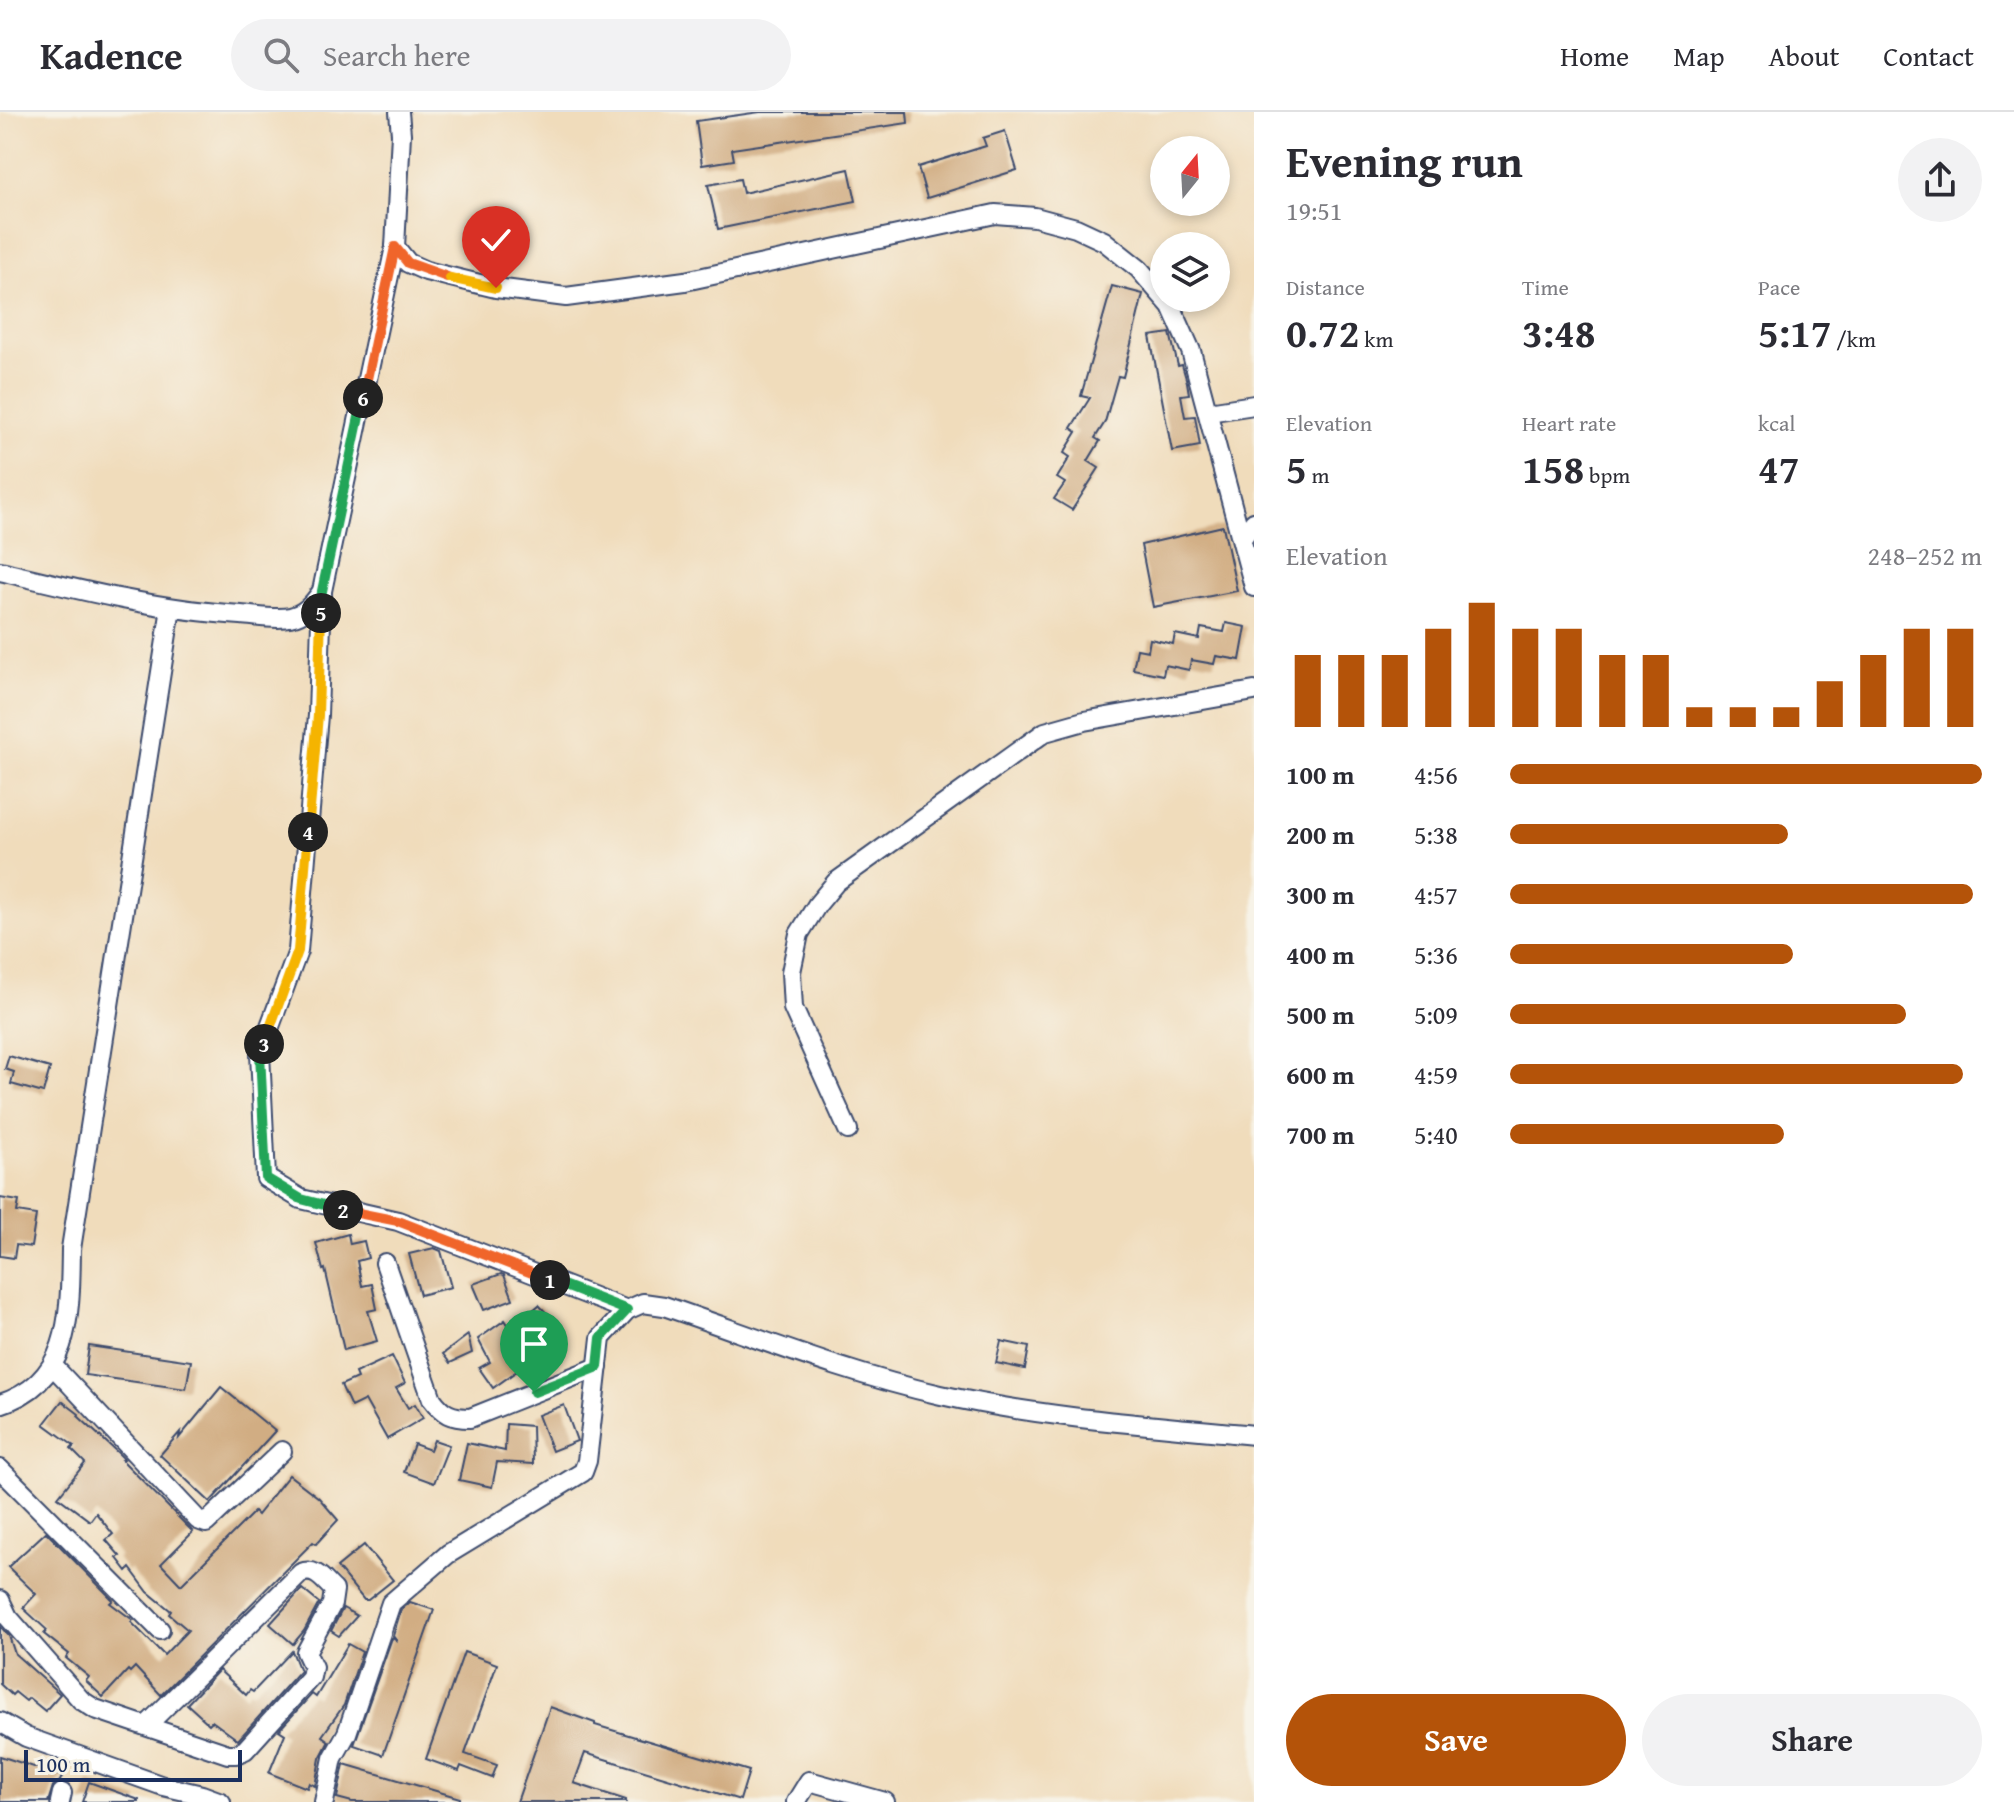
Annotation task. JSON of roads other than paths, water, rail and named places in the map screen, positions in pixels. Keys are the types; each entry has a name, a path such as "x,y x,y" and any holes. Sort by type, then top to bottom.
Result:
{"street":[{"path":"399,112 401,134 395,247 322,591 318,715 298,951 260,1053 266,1178 301,1199 398,1221 627,1310"},
{"path":"395,247 408,263 426,271 496,288 566,297 685,281 995,214 1035,217 1076,228 1104,241 1139,269 1171,306 1191,351 1254,587"},
{"path":"1208,412 1254,405"},
{"path":"1242,538 1254,522"},
{"path":"0,571 171,608 287,618 312,606 322,591"},
{"path":"0,1404 21,1398 53,1366 69,1311 71,1249 171,608"},
{"path":"848,1130 793,1008 791,972 799,934 836,882 1045,732 1084,721 1254,691"},
{"path":"385,1263 432,1399 442,1412 453,1418 470,1418 598,1367"},
{"path":"324,1802 333,1758 347,1733 391,1603 448,1554 583,1472 587,1461 601,1338 627,1310 643,1303 664,1306 877,1379 944,1395 1081,1418 1254,1435"},
{"path":"53,1366 198,1520 206,1523 282,1451"},
{"path":"0,1469 160,1630"},
{"path":"0,1497 18,1488"},
{"path":"0,1600 8,1617 81,1700 95,1709 228,1754 236,1754 245,1750 311,1677 313,1667 306,1652 332,1604 334,1590 316,1573 308,1570 301,1573 146,1726"},
{"path":"0,1722 26,1737 163,1786 221,1802"},
{"path":"796,1802 809,1781 885,1802"}]}
